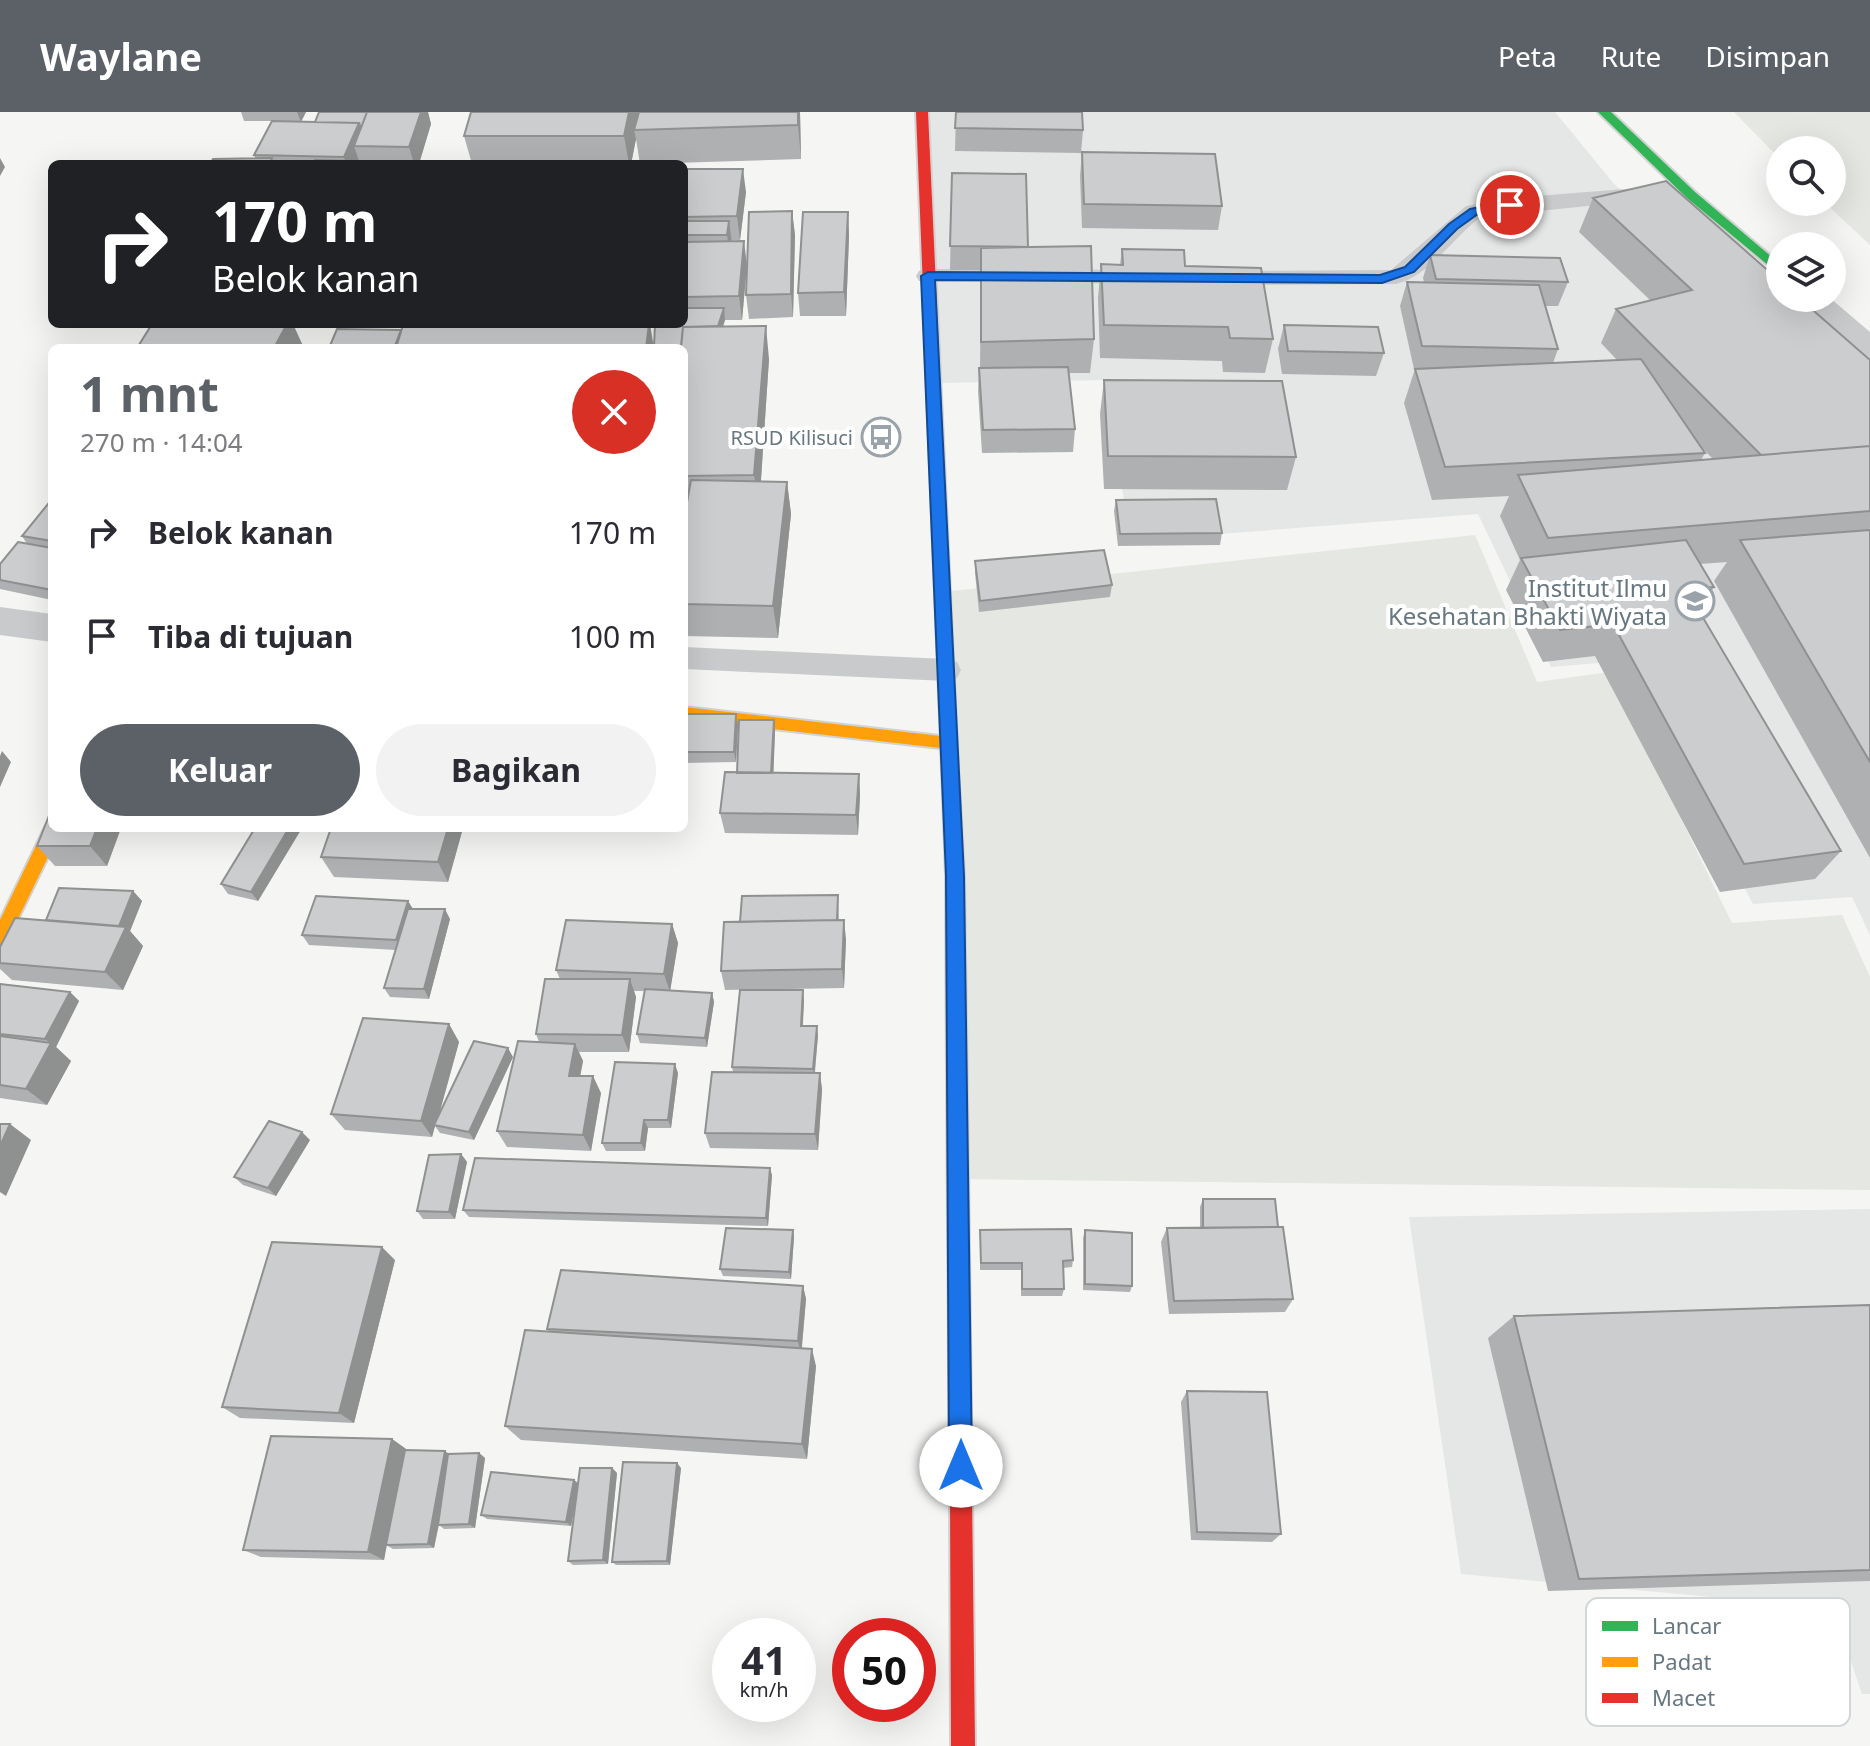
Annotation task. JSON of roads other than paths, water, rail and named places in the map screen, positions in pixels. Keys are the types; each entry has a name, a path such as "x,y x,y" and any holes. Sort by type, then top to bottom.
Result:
{"main road":[{"path":"922,112 955,876 963,1746"},
{"path":"1604,112 1687,191 1766,259"},
{"path":"688,713 949,743"},
{"path":"0,939 51,832"}],"street":[{"path":"1827,312 1870,349"},
{"path":"0,621 48,627"}],"lane":[{"path":"928,276 1396,277 1409,270 1453,226 1474,211 1510,205 1687,191"},
{"path":"688,658 946,670"}],"place":[{"name":"RSUD Kilisuci","path":"881,437"},
{"name":"Institut Ilmu Kesehatan Bhakti Wiyata","path":"1695,601"}]}
